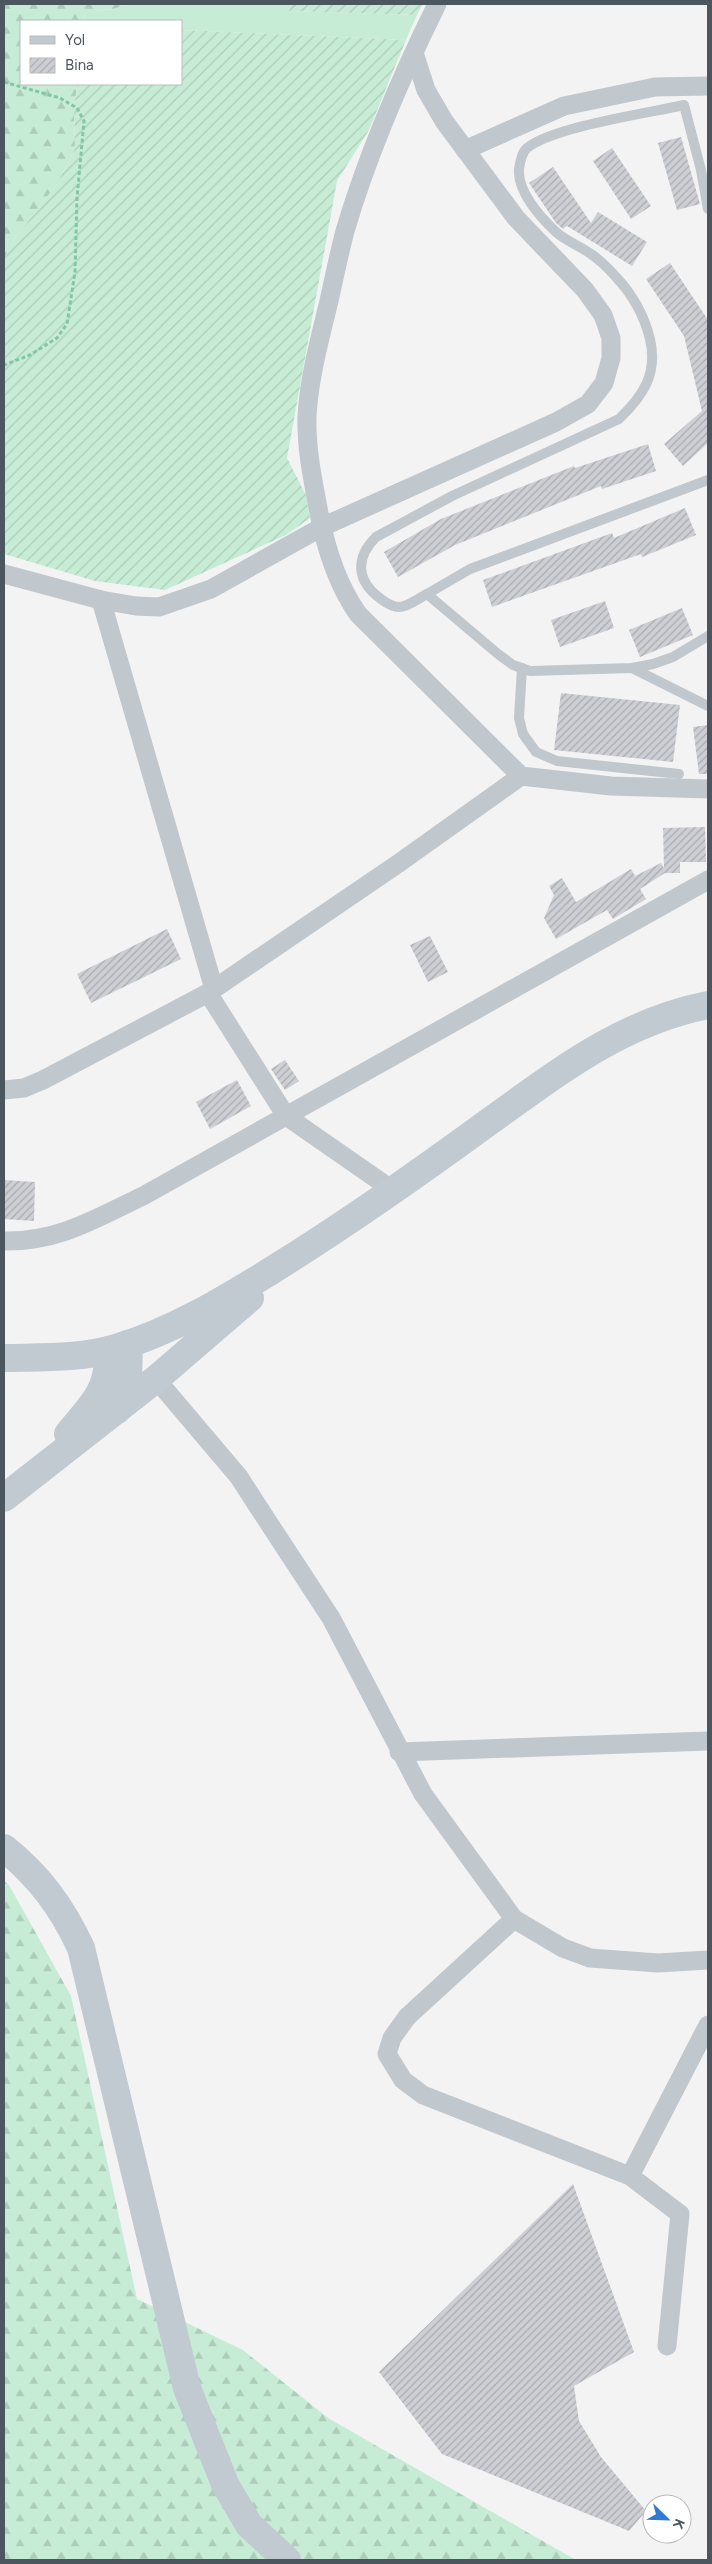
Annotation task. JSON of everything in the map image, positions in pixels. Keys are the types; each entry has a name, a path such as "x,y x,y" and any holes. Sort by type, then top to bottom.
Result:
{"street":[{"path":"437,4 370,159 345,231 313,372 308,414 308,446 322,528 340,582 358,614 521,776 611,786 708,789"},
{"path":"4,574 101,600 136,606 159,607 211,590 322,528 556,422 588,404 604,383 612,358 611,338 603,315 584,290 516,218 444,121 426,90 414,54"},
{"path":"466,150 564,106 655,87 708,86"},
{"path":"101,600 211,991 286,1116 394,1191"},
{"path":"4,1090 24,1088 43,1080 211,991 399,863 521,776"},
{"path":"4,1241 27,1242 53,1237 143,1196 708,880"},
{"path":"4,1358 88,1354 155,1335 191,1317 308,1248 394,1191 556,1074 601,1044 642,1024 679,1011 708,1005"},
{"path":"4,1498 156,1379 308,1248"},
{"path":"117,1410 128,1385 130,1369 118,1347"},
{"path":"32,1477 95,1402 106,1382 118,1347"},
{"path":"156,1379 239,1477 331,1618 358,1666 399,1752 422,1794 514,1919 563,1948 590,1958 658,1963 708,1960"},
{"path":"399,1752 708,1741"},
{"path":"4,1848 24,1864 66,1916 81,1948 187,2388 225,2484 249,2525 287,2560"},
{"path":"514,1919 407,2018 392,2038 387,2054 404,2080 423,2095 630,2176 680,2214 667,2346"},
{"path":"630,2176 708,2025"}],"lane":[{"path":"708,209 701,170 684,105 590,125 542,139 526,149 520,162 518,178 524,193 557,233 592,254 616,277 636,302 645,318 652,347 651,372 647,386 637,402 619,419 452,496 376,537 366,547 361,563 362,578 371,592 385,602 399,607 411,604 485,562 708,480"},
{"path":"427,594 498,654 513,665 530,671 632,668 653,664 673,658 708,636"},
{"path":"522,668 519,718 523,734 536,752 557,762 679,774"},
{"path":"632,668 708,706"}],"path":[{"path":"4,82 60,98 77,108 84,121 77,198 74,272 67,324 56,338 30,355 4,365"}],"green space":[{"path":"4,4 131,4 113,9 85,12 84,20 20,20 20,85 77,85 74,110 75,149 57,184 13,241 4,259"},
{"path":"131,4 291,4 290,11 417,15 406,40 182,30 182,20 84,20 85,12 113,9"},
{"path":"291,4 423,4 417,15 289,11"},
{"path":"182,30 406,40 369,130 337,181 287,458 306,495 310,518 286,535 165,590 95,581 4,554 4,259 13,241 57,184 75,149 74,110 77,85 182,85"},
{"path":"4,1881 9,1885 71,1996 137,2299 243,2350 328,2418 576,2560 4,2560"}],"building":[{"path":"681,137 700,204 677,210 658,143"},
{"path":"612,148 651,206 631,219 593,161"},
{"path":"553,167 591,223 598,212 647,242 632,266 567,226 563,229 556,223 529,183"},
{"path":"670,263 708,320 708,443 683,466 664,444 702,411 684,336 646,279"},
{"path":"648,444 656,471 602,489 601,486 455,545 398,577 384,552 441,519 574,466 575,468"},
{"path":"685,508 696,535 642,557 641,554 492,607 483,580 612,533 614,538"},
{"path":"605,601 614,628 560,647 551,620"},
{"path":"682,608 693,635 640,657 629,630"},
{"path":"561,693 680,705 673,762 554,750"},
{"path":"708,725 708,774 699,774 693,727"},
{"path":"705,827 706,862 680,862 680,873 665,873 640,889 646,899 613,919 607,910 556,939 544,918 554,895 549,886 562,878 576,902 631,869 635,876 661,863 664,868 663,828"},
{"path":"167,929 181,959 91,1003 77,974"},
{"path":"430,936 448,972 428,982 410,945"},
{"path":"285,1060 299,1081 285,1090 271,1069"},
{"path":"237,1080 251,1106 210,1129 196,1102"},
{"path":"4,1180 35,1182 34,1221 4,1219"},
{"path":"573,2184 634,2352 574,2386 579,2421 601,2457 642,2506 642,2516 629,2531 442,2454 379,2372"}]}
